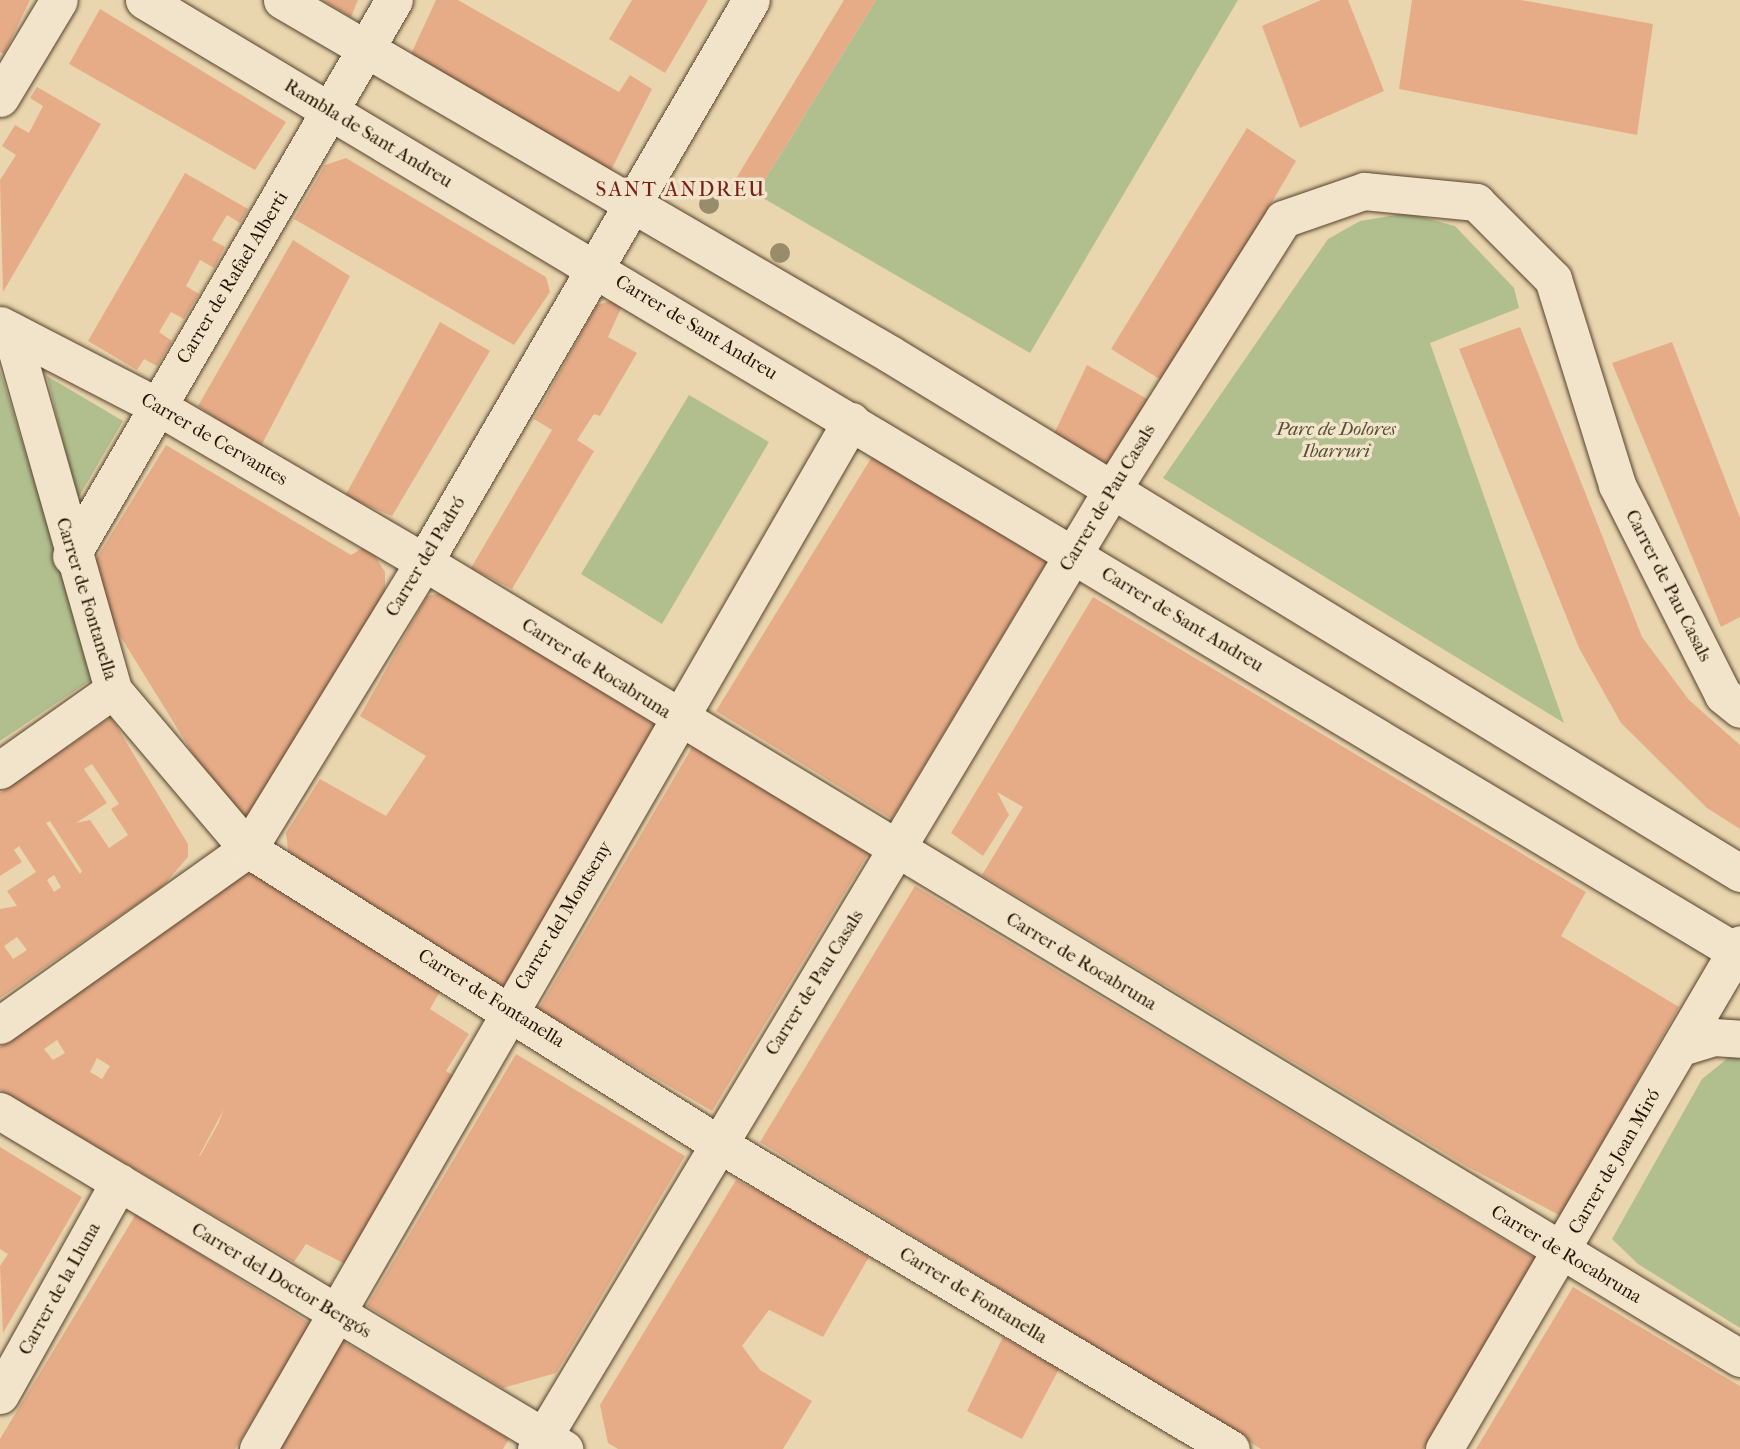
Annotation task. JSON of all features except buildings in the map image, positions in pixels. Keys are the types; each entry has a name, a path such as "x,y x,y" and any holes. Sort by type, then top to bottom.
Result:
{"street":[{"path":"0,98 60,0"},
{"name":"Rambla de Sant Andreu","path":"144,0 593,267"},
{"path":"282,0 634,203 1740,873"},
{"name":"Carrer de Rafael Alberti","path":"71,556 394,0"},
{"name":"Carrer del Padró","path":"0,1025 248,849 424,562 593,267 634,203 751,0"},
{"name":"Carrer de Pau Casals","path":"548,1445 717,1143 897,851 1110,493 1283,219 1364,191 1476,202 1553,279 1617,485 1723,695 1740,709"},
{"name":"Carrer de Sant Andreu","path":"593,267 1738,950"},
{"name":"Carrer de Cervantes","path":"5,328 157,406 424,562"},
{"name":"Carrer de Fontanella","path":"5,328 113,690 248,849 509,1009 717,1143 1231,1449"},
{"name":"Carrer del Montseny","path":"258,1449 509,1009 680,721 851,421"},
{"name":"Carrer de Rocabruna","path":"424,562 680,721 1740,1358"},
{"path":"0,770 113,690"},
{"name":"Carrer de Joan Miró","path":"1444,1449 1563,1253 1738,950"},
{"path":"1681,1047 1714,1037 1740,1039"},
{"name":"Carrer del Doctor Bergós","path":"0,1111 548,1445"},
{"name":"Carrer de la Lluna","path":"0,1395 119,1182"}],"green space":[{"path":"876,0 1238,0 1030,353 756,194"},
{"name":"Parc de Dolores Ibarruri","path":"1408,213 1455,226 1514,288 1519,308 1430,343 1564,723 1163,478 1328,239 1360,221"},
{"path":"0,370 95,677 0,741"},
{"path":"47,376 123,421 77,500"},
{"path":"689,395 769,442 662,624 581,574"},
{"path":"1733,1054 1740,1059 1740,1328 1638,1264 1612,1239 1702,1079"}],"district":[{"name":"SANT ANDREU","path":"681,189"}]}
